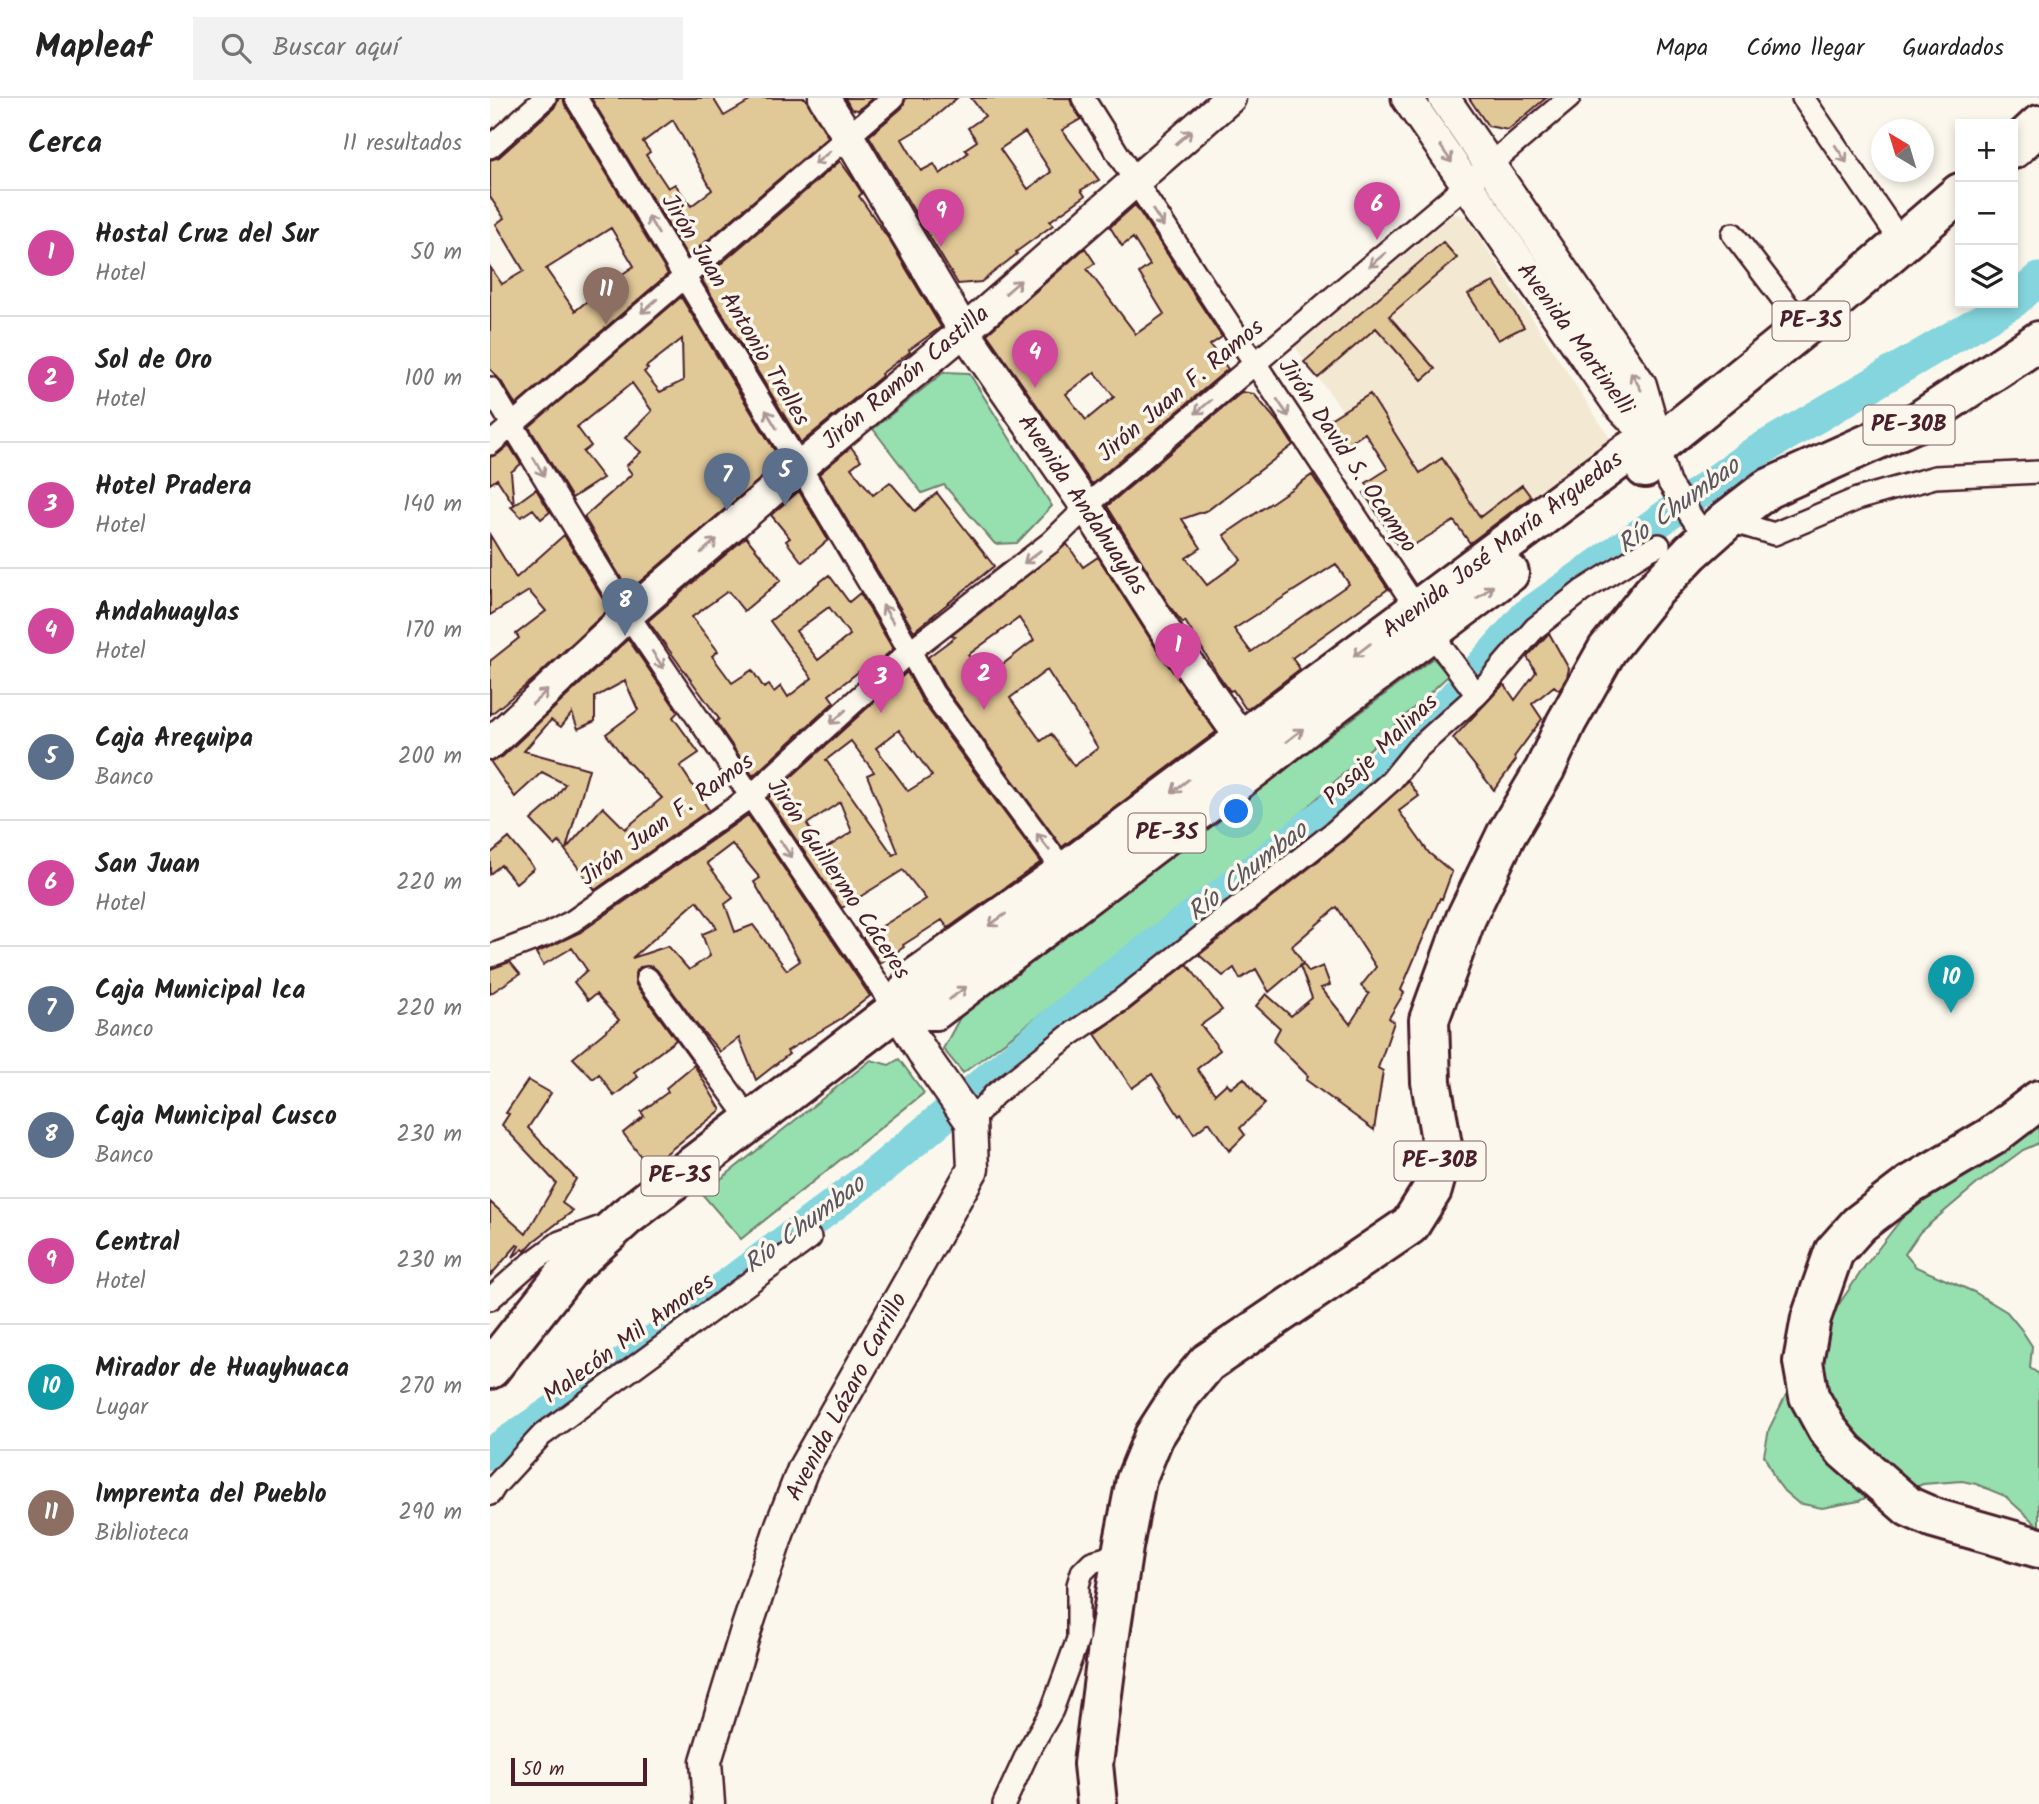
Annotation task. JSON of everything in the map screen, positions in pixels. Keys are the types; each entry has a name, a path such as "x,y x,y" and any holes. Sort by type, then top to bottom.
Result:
{"highway":[{"path":"2018,144 2039,125"},
{"name":"PE-3S","path":"1658,445 1804,327 1955,197"},
{"name":"PE-30B","path":"1097,1804 1093,1764 1123,1547 1136,1480 1154,1436 1181,1394 1207,1363 1410,1226 1432,1190 1443,1151 1431,1082 1429,1020 1466,918 1506,835 1545,769 1566,723 1607,650 1653,592 1712,528 1768,489 1919,421 2039,341"},
{"name":"Avenida José María Arguedas","path":"896,1010 935,1010 1074,885 1251,752 1336,703 1424,621 1643,471 1658,445"},
{"name":"PE-3S","path":"490,1369 571,1267 626,1217 896,1010"},
{"path":"2039,1100 1991,1137 1910,1185 1859,1224 1835,1252 1811,1318 1803,1362 1809,1396 1827,1429 1845,1451 1909,1507 1934,1518 2039,1548"}],"street":[{"path":"490,147 545,98"},
{"name":"Jirón Juan Antonio Trelles","path":"576,98 800,467 933,693 1074,885"},
{"name":"Avenida Andahuaylas","path":"824,98 964,331 1087,508 1170,638 1251,752"},
{"path":"490,444 893,98"},
{"name":"Jirón David S. Ocampo","path":"1083,98 1254,363 1424,621 1475,693"},
{"name":"Jirón Ramón Castilla","path":"490,744 628,615 964,331 1230,98"},
{"name":"Avenida Martinelli","path":"1407,98 1618,404 1658,445"},
{"name":"Avenida Martinelli","path":"1444,98 1641,385 1658,445"},
{"name":"Jirón Juan F. Ramos","path":"490,956 548,934 573,921 750,797 910,651 1051,542 1098,496 1569,98"},
{"path":"1803,98 1902,243"},
{"path":"1733,234 1804,327"},
{"name":"Jirón Guillermo Cáceres","path":"490,388 628,615 896,1010"},
{"path":"1658,445 1669,483 1712,528 1774,534 1857,499 1935,477 2039,472"},
{"name":"Pasaje Malinas","path":"969,1119 1070,1035 1121,1000 1334,832 1391,781 1417,749 1475,693 1535,628 1582,591 1659,545"},
{"path":"647,978 751,1121"},
{"path":"896,1010 969,1119"},
{"name":"Avenida Lázaro Carrillo","path":"709,1804 706,1761 781,1525 803,1469 973,1169 969,1119"},
{"path":"490,1299 560,1242 626,1217"},
{"name":"Malecón Mil Amores","path":"492,1488 542,1435 810,1238"},
{"path":"1004,1804 1027,1752 1052,1710 1078,1639 1078,1585 1082,1572 1092,1562 1106,1558 1123,1547"}],"shaded area":[{"path":"1453,214 1466,216 1617,449 1476,551 1370,394 1343,411 1295,347"}],"green space":[{"path":"944,372 969,373 1052,506 1017,543 995,544 944,485 922,493 873,429"},
{"path":"1433,658 1449,675 1294,820 963,1073 943,1049 964,1010 1311,743 1324,740"},
{"path":"899,1059 924,1093 741,1239 702,1194 871,1060 889,1065"},
{"path":"2039,1079 2039,1143 2023,1150 1977,1184 1920,1232 1905,1254 1916,1267 1974,1292 2007,1312 2032,1346 2030,1368 2039,1374 2039,1527 2005,1496 1962,1481 1923,1484 1822,1508 1798,1503 1775,1479 1764,1455 1769,1429 1811,1345 1865,1266 1902,1218 1926,1178 2026,1087"}],"building":[{"path":"559,98 563,98 668,274 516,405 490,369 490,267 502,284 524,271 496,224 504,218 490,197 490,160 499,157 554,108","holes":["611,228 634,266 575,311 546,269"]},
{"path":"591,98 713,98 724,116 755,98 805,98 828,137 688,257","holes":["673,120 712,190 691,206 675,184 668,188 646,155 650,152 643,142"]},
{"path":"845,98 873,98 858,110 851,109"},
{"path":"906,98 957,98 924,126 902,139 921,171 934,164 940,174 968,153 965,149 977,141 968,128 985,116 971,98 1070,98 1081,119 1062,130 1099,180 1081,190 1085,196 1050,221 1053,225 981,282 958,284 869,136 902,108","holes":["1025,132 1051,172 1028,189 1000,149"]},
{"path":"1469,98 1546,98 1508,130 1488,126"},
{"path":"840,161 862,193 859,196 888,238 941,327 909,350 910,352 801,443 702,280"},
{"path":"1135,205 1222,337 1210,345 1228,369 1092,484 987,334 1085,248 1095,263 1087,269 1136,334 1164,314 1139,273 1150,265 1133,238 1122,246 1110,227","holes":["1095,372 1114,397 1086,420 1066,394"]},
{"path":"1443,242 1457,258 1389,316 1435,369 1422,380 1376,328 1318,378 1304,362"},
{"path":"1494,282 1524,327 1498,340 1468,294"},
{"path":"681,297 781,461 629,591 584,517 632,474 626,466 641,452 625,438 652,411 632,383 577,427 591,446 583,452 603,478 572,498 529,427","holes":["682,339 683,381 660,392 644,372 648,369 646,367"]},
{"path":"1242,392 1254,394 1293,445 1208,510 1182,519 1201,548 1186,558 1207,585 1241,560 1224,535 1312,475 1388,589 1292,658 1300,669 1248,709 1233,690 1230,691 1185,621 1183,623 1171,608 1107,506","holes":["1336,564 1349,584 1251,652 1234,629"]},
{"path":"1370,394 1420,473 1442,458 1480,517 1522,485 1531,497 1470,543 1454,521 1402,552 1364,493 1370,489 1366,483 1388,469 1365,433 1336,452 1319,426"},
{"path":"509,445 521,464 511,472 514,505 497,479 490,484 490,457"},
{"path":"851,447 861,460 851,468 873,495 890,482 915,511 937,493 994,566 914,631 819,474"},
{"path":"536,489 550,512 541,519 533,509 521,517 511,507"},
{"path":"799,491 828,540 802,562 786,541 790,538 771,515"},
{"path":"490,535 516,578 564,535 609,609 535,678 490,715 490,661 519,638 516,634 546,611 529,591 490,615"},
{"path":"746,537 781,580 744,611 728,591 692,617 718,651 712,656 732,683 752,670 764,688 769,685 774,692 781,686 788,697 812,678 770,621 829,575 849,602 860,593 893,649 874,666 871,662 829,695 834,702 753,776 716,722 719,719 648,621","holes":["829,607 850,635 818,660 796,631"]},
{"path":"1067,544 1083,567 1098,557 1156,648 1216,732 1062,847 944,686 928,657 955,637 951,636","holes":["1019,618 1034,640 985,678 968,655","1047,670 1098,748 1074,766 1051,734 1041,741 1010,698"]},
{"path":"1549,633 1569,669 1567,677 1559,690 1554,686 1532,704 1542,719 1494,790 1453,738 1504,684 1515,700 1536,672 1527,657"},
{"path":"628,639 678,712 673,717 699,753 680,766 709,810 595,890 559,842 555,846 531,820 554,800 565,784 542,772 515,797 490,761 502,757","holes":["625,681 638,710 606,734 662,798 625,829 603,807 566,849 589,769 524,751 551,720 561,727 572,713 578,729 595,721 595,697"]},
{"path":"907,672 922,701 1041,862 948,928 942,920 880,963 863,938 926,899 903,870 842,908 768,798","holes":["899,730 932,776 908,791 876,748","851,741 874,772 867,775 898,852 893,855 826,760","840,802 852,832 823,850 807,824"]},
{"path":"1408,781 1419,796 1399,811 1429,853 1452,872 1401,990 1404,993 1389,1018 1394,1022 1378,1068 1383,1071 1374,1130 1306,1080 1308,1076 1273,1041 1280,1028 1256,1006 1266,994 1291,1016 1312,998 1300,966 1269,992 1256,969 1240,979 1234,968 1223,976 1199,955 1342,842","holes":["1337,907 1376,967 1361,986 1369,994 1350,1024 1321,988 1330,985 1323,966 1309,972 1303,964 1300,966 1303,963 1292,946"]},
{"path":"748,815 870,996 842,1018 787,1051 789,1054 756,1080 739,1038 720,1052 657,970 652,966 640,967 635,973 636,985 676,1040 634,1072 638,1077 614,1096 599,1074 593,1079 573,1058 619,1020 596,994 588,1000 574,982 587,970 572,948 543,965 536,953 581,932","holes":["732,844 760,878 754,882 800,961 787,970 753,925 735,932 725,904 733,898 707,863","697,901 717,928 702,934 710,956 689,970 668,946 632,958"]},
{"path":"509,838 534,868 516,883 501,865 490,874 490,854"},
{"path":"510,962 520,974 490,994 490,969"},
{"path":"1187,964 1222,1010 1201,1025 1220,1050 1197,1069 1215,1094 1227,1083 1231,1088 1244,1078 1265,1104 1240,1128 1245,1135 1229,1151 1209,1122 1194,1134 1152,1074 1132,1088 1095,1034"},
{"path":"694,1065 721,1110 649,1167 623,1133 644,1116 641,1112 668,1092 666,1088"},
{"path":"528,1080 551,1093 528,1128 576,1179 562,1203 573,1211 525,1251 523,1249 513,1257 519,1246 517,1245 490,1276 490,1202 526,1234 556,1183 502,1125 509,1114 506,1113"}],"waterway":[{"name":"Río Chumbao","path":"2018,298 2039,279"},
{"name":"Río Chumbao","path":"490,1454 623,1364 882,1168 1093,991 1248,875 1357,788 1440,713 1526,616 1753,454 2002,308"}],"place":[{"name":"San Juan","path":"1377,240"},
{"name":"Central","path":"941,247"},
{"name":"Imprenta del Pueblo","path":"606,325"},
{"name":"Andahuaylas","path":"1035,388"},
{"name":"Caja Arequipa","path":"785,506"},
{"name":"Caja Municipal Ica","path":"727,511"},
{"name":"Caja Municipal Cusco","path":"625,636"},
{"name":"Hostal Cruz del Sur","path":"1178,681"},
{"name":"Sol de Oro","path":"984,710"},
{"name":"Hotel Pradera","path":"881,713"},
{"name":"Mirador de Huayhuaca","path":"1951,1013"}]}
